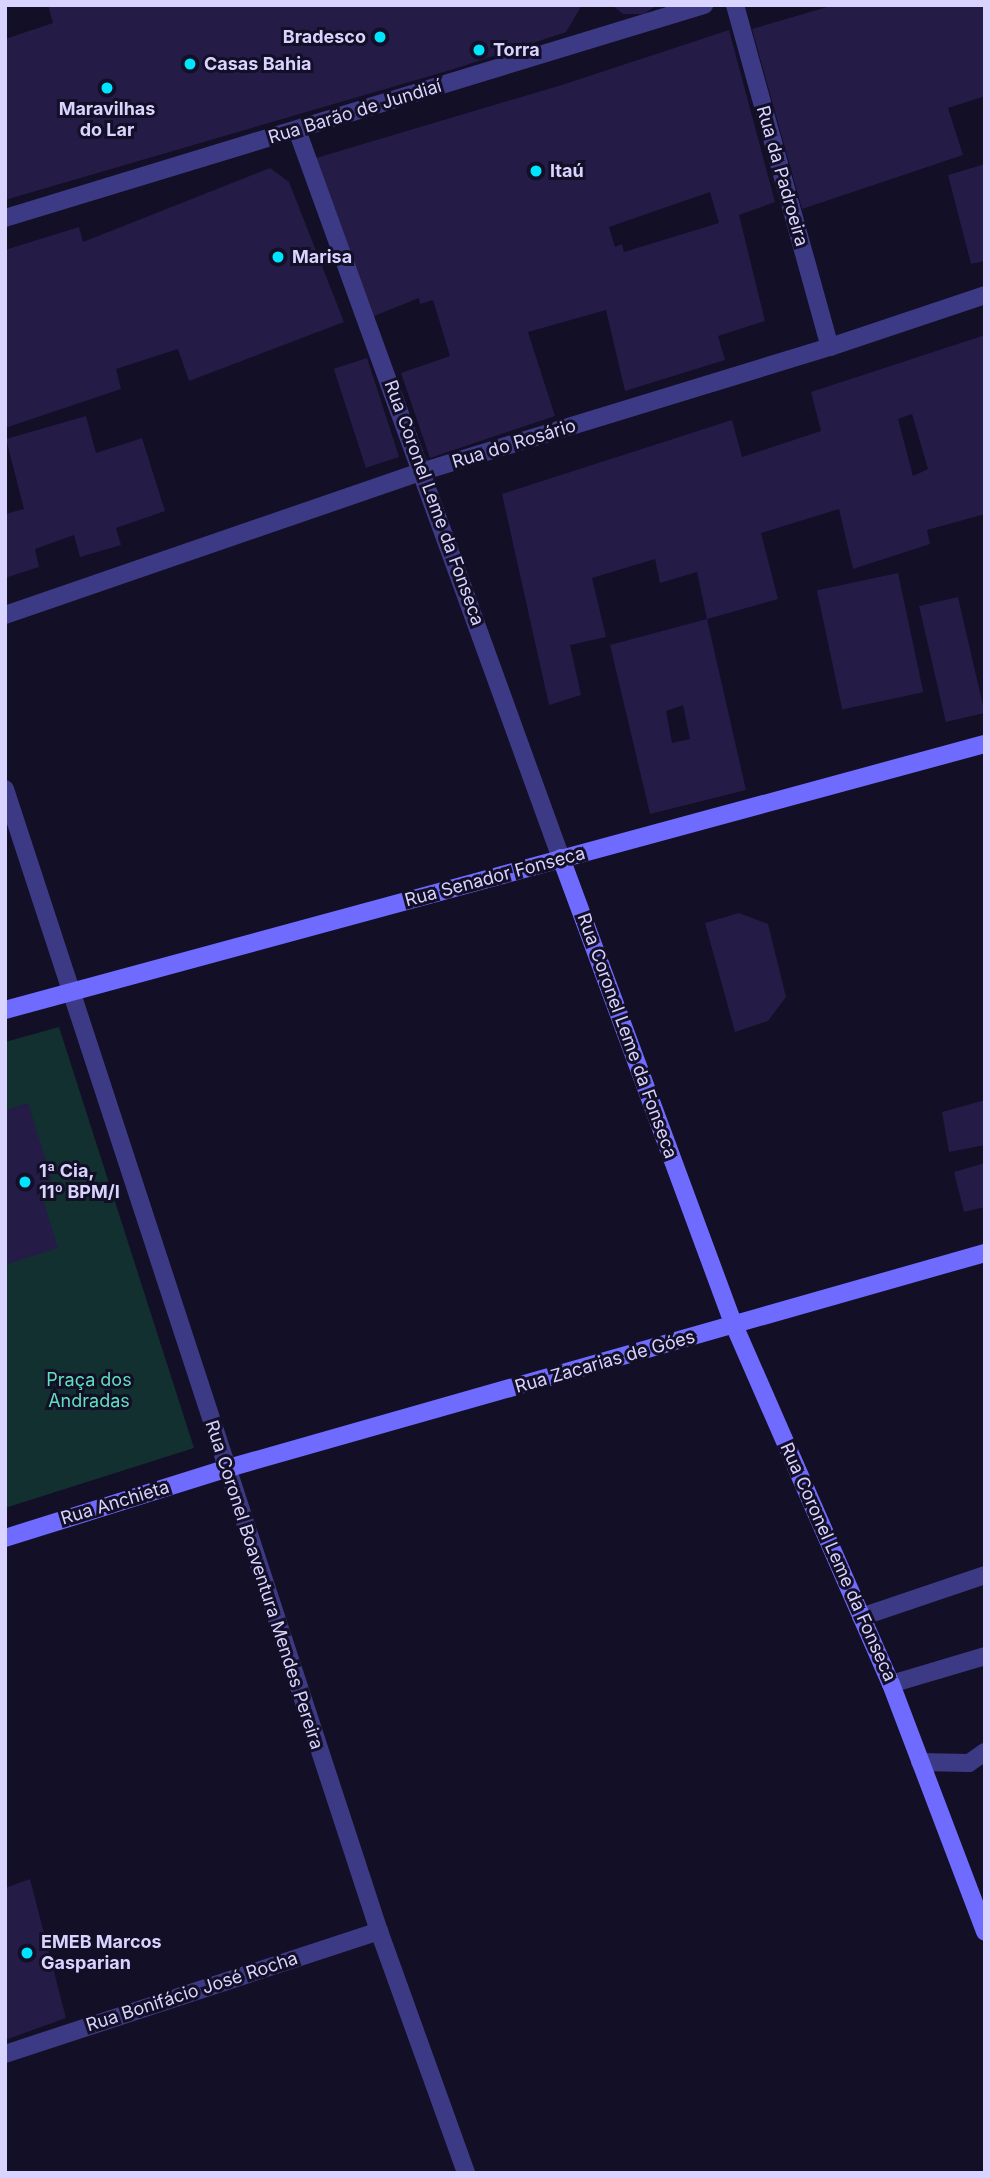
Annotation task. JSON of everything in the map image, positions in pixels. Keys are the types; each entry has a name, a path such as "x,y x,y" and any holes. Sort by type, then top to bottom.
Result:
{"main road":[{"name":"Rua Senador Fonseca","path":"5,1010 72,994 985,744"},
{"name":"Rua Coronel Leme da Fonseca","path":"561,858 734,1325 891,1684 985,1932"},
{"name":"Rua Zacarias de Góes","path":"225,1469 985,1253"},
{"name":"Rua Anchieta","path":"5,1538 225,1469"}],"street":[{"name":"Rua Barão de Jundiaí","path":"5,218 704,5"},
{"name":"Rua da Padroeira","path":"735,5 830,347"},
{"name":"Rua Coronel Leme da Fonseca","path":"298,130 424,471 561,858"},
{"name":"Rua do Rosário","path":"5,615 424,471 830,347 985,295"},
{"name":"Rua Coronel Boaventura Mendes Pereira","path":"5,789 225,1469 379,1931 466,2173"},
{"path":"861,1617 985,1576"},
{"path":"891,1684 985,1656"},
{"path":"920,1762 969,1763 985,1752"},
{"name":"Rua Bonifácio José Rocha","path":"5,2054 379,1931"}],"green space":[{"name":"Praça dos Andradas","path":"59,1027 194,1448 5,1508 5,1042"}],"building":[{"path":"48,5 582,5 566,32 454,69 5,200 5,39 53,23"},
{"path":"612,5 657,5 644,14 623,14"},
{"path":"834,5 985,5 985,96 948,108 963,155 802,209 752,29"},
{"path":"729,30 775,202 739,215 765,321 718,336 725,360 625,391 606,310 528,332 555,416 430,458 401,373 450,356 433,300 420,304 419,298 374,316 316,158 565,84","holes":["710,192 719,223 624,252 622,244 615,247 609,227"]},
{"path":"985,164 985,261 971,264 948,175"},
{"path":"270,168 289,182 344,322 189,381 178,349 116,369 121,389 5,428 5,250 79,227 83,242"},
{"path":"985,335 985,514 927,530 930,544 853,569 839,509 761,533 778,599 707,619 697,572 660,583 655,559 592,578 606,637 570,645 581,695 549,705 502,494 732,420 742,457 821,431 811,392","holes":["912,414 928,469 913,476 898,419"]},
{"path":"367,358 399,457 366,468 334,369"},
{"path":"86,416 96,453 142,438 165,511 116,528 121,545 80,557 74,535 35,549 39,567 5,578 5,514 24,509 6,439"},
{"path":"898,573 923,692 842,710 817,590"},
{"path":"958,597 985,713 946,722 919,606"},
{"path":"707,619 746,790 650,814 610,645","holes":["683,705 690,739 672,743 666,711"]},
{"path":"739,913 768,924 786,997 768,1021 735,1032 705,923"},
{"path":"985,1100 985,1145 949,1152 942,1112"},
{"name":"1ª Cia, 11º BPM/I","path":"28,1103 52,1180 38,1184 58,1248 5,1265 5,1110"},
{"path":"985,1163 985,1207 964,1212 954,1172"},
{"name":"EMEB Marcos Gasparian","path":"30,1879 66,2018 5,2040 5,1888"}],"place":[{"name":"Bradesco","path":"380,37"},
{"name":"Torra","path":"479,50"},
{"name":"Casas Bahia","path":"190,64"},
{"name":"Maravilhas do Lar","path":"107,88"},
{"name":"Itaú","path":"536,171"},
{"name":"Marisa","path":"278,257"},
{"name":"1ª Cia, 11º BPM/I","path":"25,1182"},
{"name":"EMEB Marcos Gasparian","path":"27,1953"}]}
